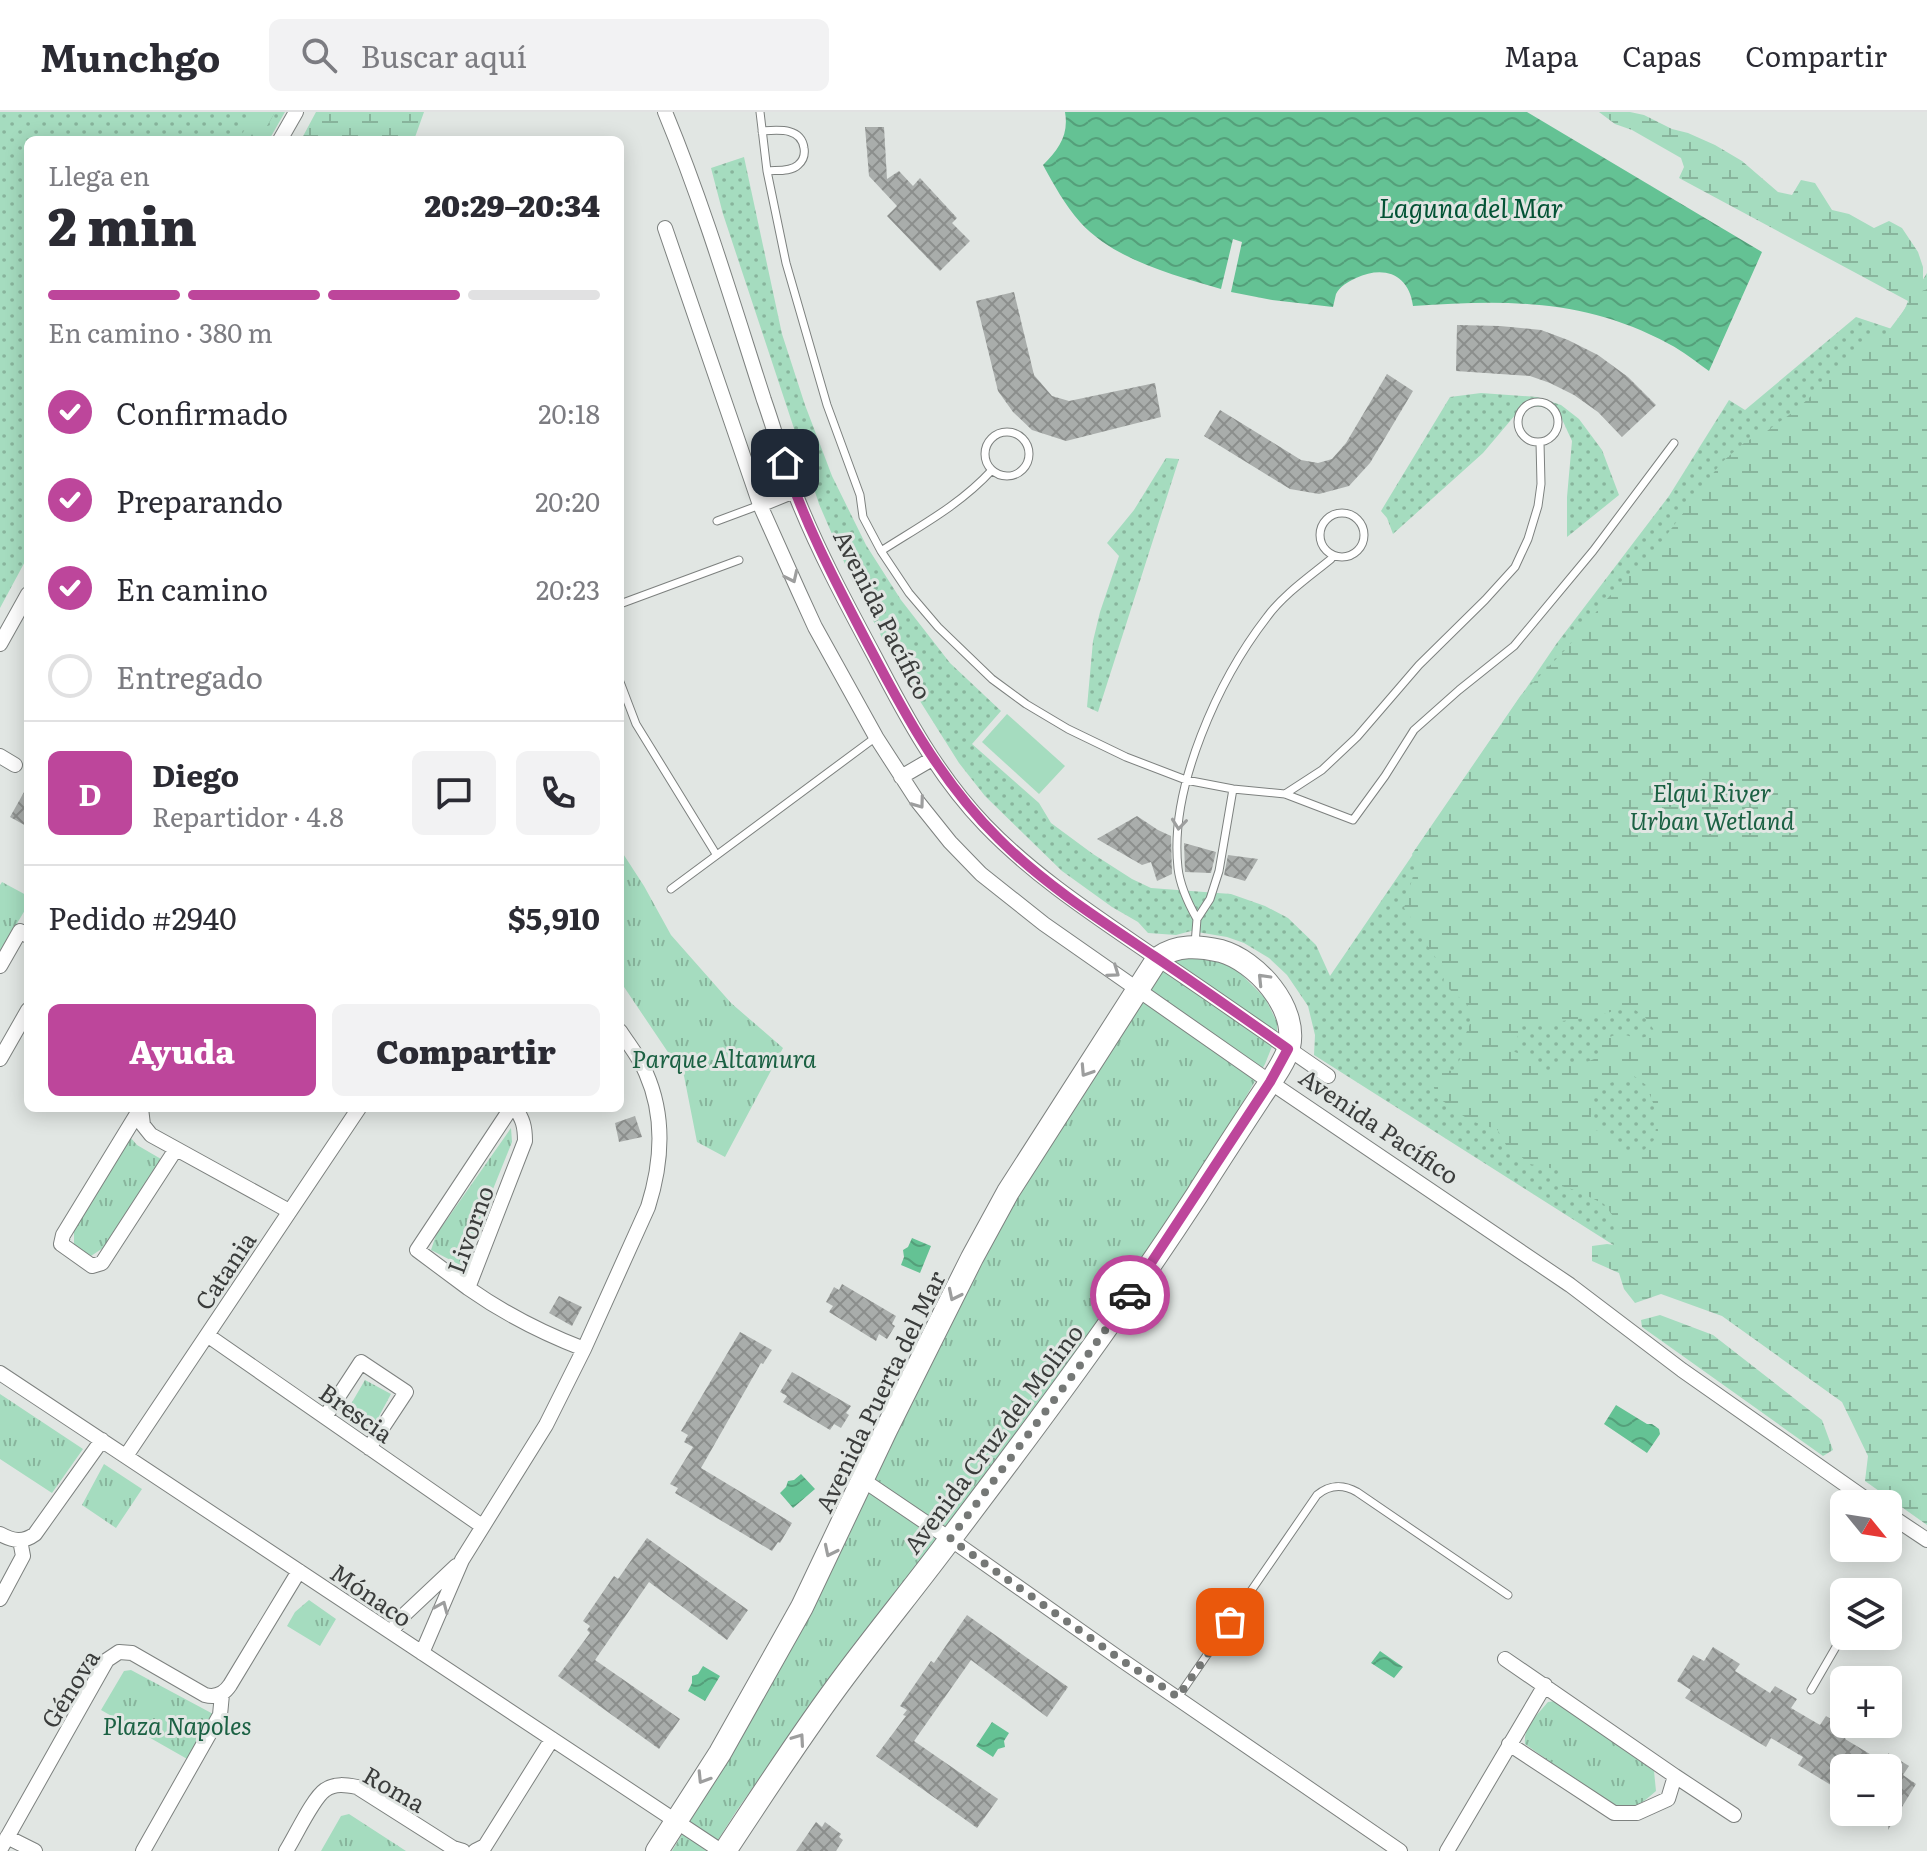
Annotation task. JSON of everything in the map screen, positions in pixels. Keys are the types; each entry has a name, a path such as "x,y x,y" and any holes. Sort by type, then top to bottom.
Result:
{"street":[{"path":"282,136 296,112"},
{"name":"Avenida Pacífico","path":"665,112 698,198 794,491 854,618 932,759 963,801 1026,864 1102,922 1328,1076"},
{"name":"Avenida Pacífico","path":"665,228 760,505 815,627 901,777 958,851 981,874 1044,924 1570,1285 1682,1370 1853,1490"},
{"path":"760,505 794,491"},
{"path":"0,644 24,601"},
{"path":"0,756 15,765"},
{"path":"901,777 932,759"},
{"path":"0,966 20,931 24,934"},
{"path":"1158,958 1167,952 1195,947"},
{"name":"Avenida Pacífico","path":"1195,947 1228,953 1252,967 1266,981 1286,1015 1290,1036 1288,1049"},
{"name":"Avenida Puerta del Mar","path":"657,1851 720,1753 802,1607 972,1258 1008,1192 1158,958"},
{"path":"0,1059 24,1017"},
{"path":"422,1653 462,1560 546,1425 648,1207 658,1168 659,1128 645,1070 624,1037"},
{"name":"Avenida Cruz del Molino","path":"723,1851 843,1678 1087,1356 1170,1236 1288,1049"},
{"path":"138,1112 63,1235 61,1244 92,1266 102,1263 176,1149"},
{"path":"141,1112 143,1125 151,1135 289,1211"},
{"name":"Catania","path":"126,1456 356,1112"},
{"path":"468,1288 417,1250 510,1112"},
{"name":"Livorno","path":"517,1112 523,1119 525,1141 468,1288 513,1317 584,1349"},
{"name":"Brescia","path":"207,1335 482,1526"},
{"path":"325,1417 361,1362 406,1392 369,1448"},
{"name":"Mónaco","path":"0,1373 723,1851"},
{"path":"0,1534 20,1540 35,1534 102,1440"},
{"path":"863,1480 1400,1851"},
{"path":"1902,1523 1927,1540"},
{"path":"0,1599 23,1556 20,1540"},
{"path":"391,1632 405,1614 462,1560"},
{"path":"143,1851 220,1715 222,1694 299,1571"},
{"name":"Génova","path":"4,1843 107,1660 113,1655 132,1653 205,1695 222,1694"},
{"path":"1505,1659 1734,1815"},
{"path":"1447,1851 1545,1685"},
{"path":"475,1851 485,1846 552,1739"},
{"path":"1509,1744 1614,1813 1637,1813 1668,1799 1675,1776"},
{"name":"Roma","path":"288,1850 315,1802 325,1790 342,1784 357,1787 453,1848 463,1851"},
{"path":"4,1843 35,1851"}],"lane":[{"path":"760,112 767,171 786,263 827,405 860,495 863,517 881,551 909,593 938,627 1008,691 1068,729 1126,757 1186,780 1285,794 1353,820 1414,730 1514,646 1593,551 1674,443"},
{"path":"762,131 794,132 803,142 805,155 798,166 767,171"},
{"path":"1534,402 1544,402 1553,408 1558,419 1558,426 1551,437 1540,442 1524,437 1517,426 1521,411 1534,402"},
{"path":"1006,431 1022,437 1028,458 1020,472 1004,475 992,470 985,455 990,439 1006,431"},
{"path":"1285,794 1322,770 1357,737 1419,665 1515,567 1538,506 1540,442"},
{"path":"881,551 957,503 992,470"},
{"path":"717,521 760,505"},
{"path":"1342,513 1353,516 1364,532 1361,547 1351,556 1333,555 1323,546 1320,537 1323,526 1332,516 1342,513"},
{"path":"1197,919 1185,897 1178,868 1178,830 1186,780 1202,735 1242,653 1269,614 1333,555"},
{"path":"624,603 739,560"},
{"path":"624,692 636,724 716,854"},
{"path":"671,889 876,737"},
{"path":"1195,947 1197,919 1215,888 1233,789"},
{"path":"1178,1697 1317,1495 1330,1487 1345,1487 1357,1492 1508,1595"},
{"path":"1811,1690 1834,1650"}],"green space":[{"path":"0,112 285,112 271,136 24,136 24,563 0,608"},
{"path":"254,112 275,112 262,136 241,136"},
{"path":"316,112 424,112 415,136 303,136"},
{"name":"Elqui River Urban Wetland","path":"1599,112 1644,115 1715,145 1742,161 1778,192 1792,195 1801,180 1815,183 1832,210 1849,214 1874,228 1889,221 1902,228 1918,252 1923,267 1923,281 1917,294 1927,289 1927,1525 1902,1507 1902,1490 1878,1490 1865,1481 1868,1456 1842,1402 1722,1316 1661,1294 1635,1303 1624,1289 1619,1273 1592,1261 1592,1246 1623,1246 1614,1232 1613,1216 1604,1204 1561,1186 1560,1170 1530,1164 1506,1145 1497,1129 1469,1119 1437,1098 1433,1084 1439,1070 1454,1071 1474,1014 1443,983 1446,969 1404,908 1417,862 1412,854 1521,695 1659,545 1721,463 1745,442 1796,410 1876,336 1886,334 1908,301 1679,178 1684,167 1681,158 1632,130 1615,124","holes":["1630,1006 1645,1017 1656,1033 1639,1039 1619,1033 1601,1041 1599,1057 1574,1067 1559,1063 1546,1077 1530,1059 1513,1051 1521,1026 1594,1017","1634,1076 1646,1085 1657,1113 1655,1139 1640,1154 1623,1153 1607,1135 1591,1128 1594,1091"]},
{"name":"Elqui River Urban Wetland","path":"744,157 782,334 832,476 866,545 901,600 950,663 1001,711 972,744 1039,803 1051,823 1093,854 1151,888 1231,894 1265,906 1288,918 1316,945 1330,976 1557,643 1669,496 1729,400 1745,410 1856,317 1892,329 1927,273 1927,1444 1314,1055 1315,1035 1308,1006 1287,975 1269,958 1227,937 1191,931 1176,935 1148,933 1138,922 1062,871 985,796 959,763 891,655 851,578 819,504 723,214 711,168"},
{"path":"1481,393 1537,397 1561,405 1579,419 1602,450 1619,495 1567,537 1572,441 1561,417 1543,407 1526,406 1483,453 1393,534 1381,511 1450,397"},
{"path":"1166,458 1179,459 1098,712 1087,707 1093,641 1119,556 1107,543 1134,510"},
{"path":"1007,714 1065,766 1039,794 982,742"},
{"name":"Parque Altamura","path":"624,855 671,935 731,1003 783,1048 725,1157 697,1142 684,1076 624,987"},
{"path":"2,882 24,894 24,912 0,952"},
{"path":"1209,957 1237,970 1265,998 1277,1022 1277,1034 1265,1064 1173,1222 1127,1291 793,1731 711,1851 672,1851 811,1612 895,1435 1017,1198 1162,970 1174,958"},
{"path":"511,1128 512,1142 462,1266 431,1250 436,1235"},
{"path":"130,1137 137,1145 161,1159 103,1248 91,1256 74,1245 74,1231"},
{"path":"1660,1315 1713,1335 1822,1420 1833,1450 1823,1456 1642,1327 1641,1320"},
{"path":"365,1380 391,1394 371,1431 344,1416"},
{"path":"0,1394 83,1449 52,1493 0,1459"},
{"path":"104,1464 142,1489 116,1528 82,1505"},
{"path":"309,1600 336,1619 320,1646 287,1626 295,1612"},
{"name":"Plaza Napoles","path":"131,1670 215,1715 189,1760 101,1710 124,1671"},
{"path":"1555,1701 1654,1771 1656,1791 1634,1806 1608,1803 1525,1744 1526,1732 1532,1721 1548,1702"},
{"path":"349,1814 406,1851 321,1851 341,1816"}],"water":[{"name":"Laguna del Mar","path":"1065,112 1527,112 1762,252 1709,371 1674,347 1637,329 1575,310 1512,303 1413,306 1411,295 1401,280 1385,273 1366,274 1347,283 1336,294 1333,307 1231,292 1242,242 1233,239 1221,289 1165,272 1127,256 1110,247 1080,222 1043,165 1062,141 1066,128"},
{"path":"912,1238 931,1246 920,1273 901,1265 903,1250"},
{"path":"1616,1405 1659,1429 1660,1434 1647,1453 1604,1424"},
{"path":"801,1474 815,1489 793,1508 780,1493 788,1481"},
{"path":"1380,1651 1403,1667 1394,1678 1371,1663"},
{"path":"703,1666 720,1676 705,1701 688,1691 692,1676 698,1674"},
{"path":"992,1722 1009,1733 1004,1741 1005,1747 998,1749 993,1757 976,1746"}],"building":[{"path":"865,127 884,127 887,179 899,171 913,186 920,178 957,218 952,223 970,241 940,271 887,216 897,206 869,176"},
{"path":"1014,292 1034,375 1052,396 1069,401 1155,383 1161,417 1066,441 1032,430 1013,412 998,391 976,301"},
{"path":"1457,325 1541,330 1568,340 1598,355 1628,377 1656,405 1622,437 1598,412 1550,383 1530,376 1456,371"},
{"path":"1387,374 1413,391 1370,463 1349,486 1319,494 1290,489 1204,436 1220,410 1301,460 1318,463 1332,459 1346,443"},
{"path":"24,792 24,825 10,817"},
{"path":"1137,816 1171,836 1172,874 1157,881 1151,862 1142,865 1097,839"},
{"path":"1184,843 1216,852 1211,873 1185,872"},
{"path":"1228,855 1258,859 1245,881 1224,875"},
{"path":"635,1116 642,1137 619,1142 615,1123"},
{"path":"842,1284 896,1316 892,1324 895,1326 887,1339 879,1334 876,1341 829,1312 833,1306 826,1302 834,1287 839,1290"},
{"path":"559,1296 582,1307 572,1326 549,1313"},
{"path":"740,1332 772,1350 761,1363 701,1468 792,1523 772,1551 675,1493 678,1488 670,1484 693,1447 684,1442 688,1435 681,1431"},
{"path":"792,1372 851,1406 841,1428 834,1424 830,1430 783,1402 787,1396 780,1392"},
{"path":"647,1538 748,1610 727,1640 649,1582 595,1660 680,1719 659,1749 558,1676 590,1633 587,1630 590,1626 583,1621 614,1576 618,1579"},
{"path":"967,1615 1068,1687 1047,1717 971,1660 914,1741 998,1799 977,1828 876,1756 906,1716 903,1715 907,1710 900,1706"},
{"path":"1713,1647 1740,1664 1735,1671 1770,1693 1775,1686 1797,1699 1791,1708 1820,1725 1826,1716 1830,1718 1830,1738 1846,1738 1870,1754 1830,1754 1830,1784 1798,1765 1803,1757 1771,1738 1766,1747 1685,1698 1691,1690 1677,1681 1693,1655 1704,1661"},
{"path":"1902,1762 1909,1766 1903,1775 1916,1784 1902,1807"},
{"path":"816,1822 822,1827 825,1822 841,1834 839,1837 843,1840 836,1851 796,1851"}],"way so far":[{"path":"1130,1295 950,1539 1178,1697 1230,1622"}],"route":[{"path":"785,463 794,491 848,607 932,759 963,801 1001,841 1053,885 1288,1049 1270,1082 1130,1295"}]}
